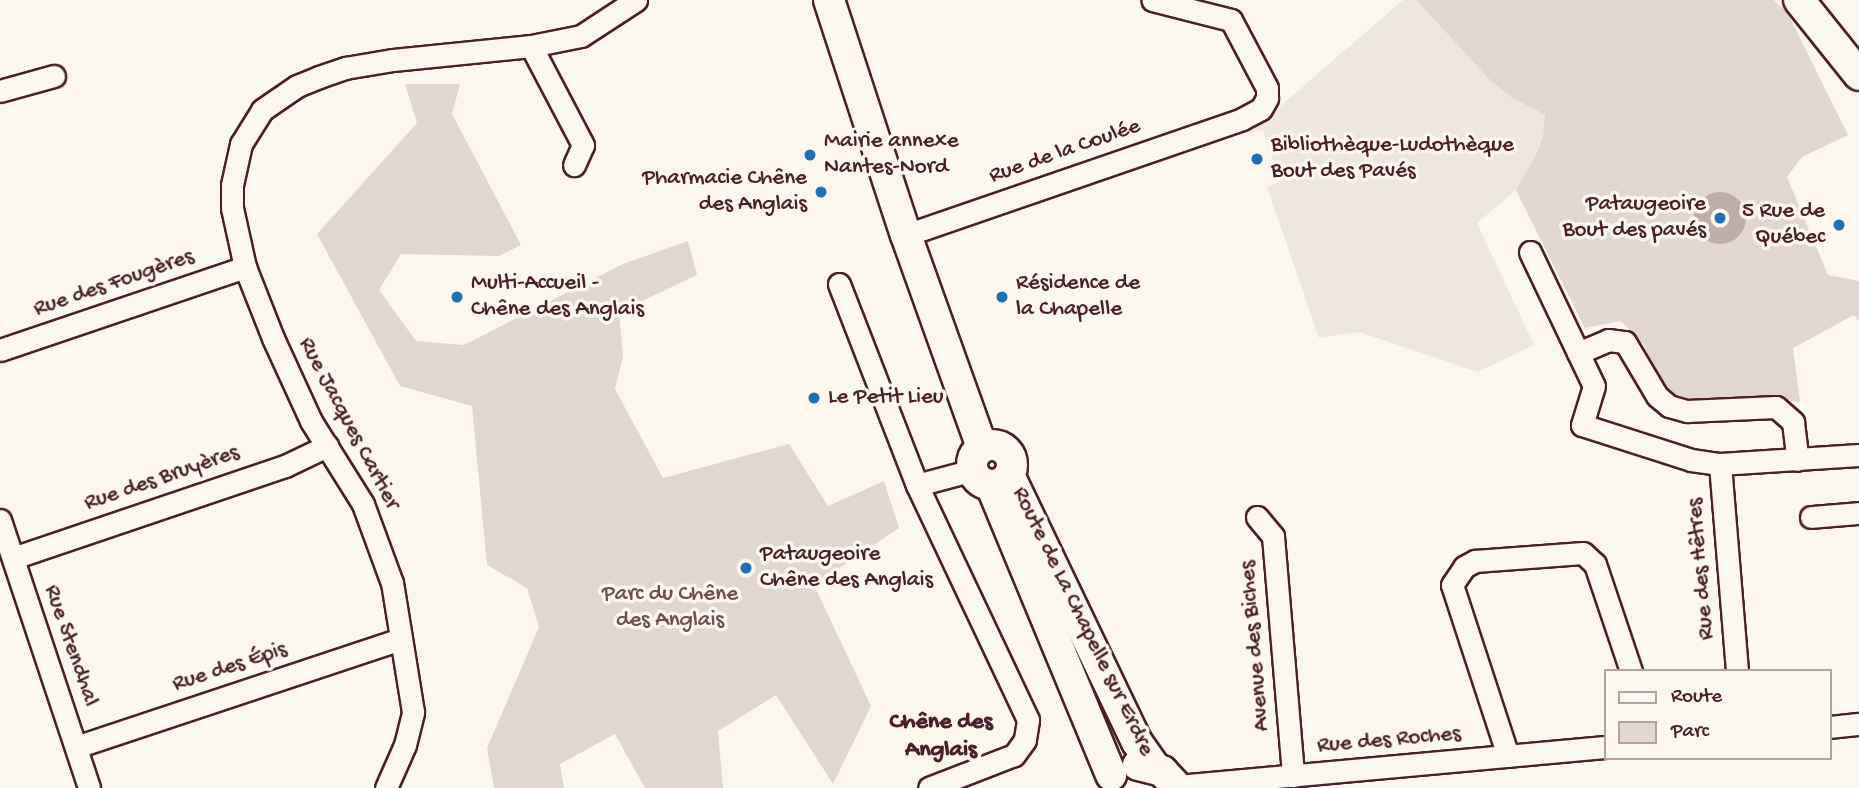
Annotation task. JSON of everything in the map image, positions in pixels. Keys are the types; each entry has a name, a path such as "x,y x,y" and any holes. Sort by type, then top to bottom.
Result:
{"street":[{"name":"Rue Jacques Cartier","path":"386,788 405,745 413,712 392,583 363,504 292,382 245,267 232,208 235,164 241,144 262,110 280,96 297,86 345,68 531,46 581,36 636,0"},
{"name":"Route de La Chapelle sur Erdre","path":"829,0 906,235 989,469 1106,781"},
{"name":"Rue de la Coulée","path":"906,235 1242,119 1261,109 1267,98 1267,88 1231,20 1152,0"},
{"path":"1799,0 1859,75"},
{"path":"531,46 583,145 574,165"},
{"path":"0,91 54,76"},
{"path":"1530,252 1594,386 1582,425 1692,460 1720,464 1859,455"},
{"name":"Rue des Fougères","path":"0,350 245,267"},
{"path":"839,284 917,485 1028,720 1025,740 1014,755 929,788"},
{"path":"1578,353 1608,340 1625,342 1657,396 1669,406 1686,411 1776,407 1793,422 1798,460"},
{"name":"Rue des Bruyères","path":"13,558 285,466 327,446"},
{"name":"Rue des Hêtres","path":"1720,464 1737,669"},
{"path":"917,485 989,469"},
{"name":"Route de La Chapelle sur Erdre","path":"989,469 1137,742 1170,781"},
{"path":"1811,517 1859,513"},
{"name":"Avenue des Biches","path":"1257,517 1273,537 1285,780"},
{"name":"Rue Stendhal","path":"0,520 89,788"},
{"path":"1508,756 1452,585 1464,567 1475,561 1583,553 1595,564 1630,669"},
{"name":"Rue des Épis","path":"76,747 401,639"},
{"path":"1831,727 1859,724"},
{"name":"Rue des Roches","path":"1170,781 1285,780 1604,747"},
{"path":"1106,781 1129,766 1170,781"}],"shaded area":[{"path":"1403,0 1416,0 1489,79 1509,96 1545,115 1543,136 1527,175 1516,190 1477,223 1534,345 1478,372 1359,332 1319,338 1267,187 1280,182 1263,130 1248,134"},
{"name":"Pataugeoire Bout des pavés","path":"1720,192 1730,194 1738,200 1744,208 1744,228 1738,236 1730,242 1720,244 1710,242 1702,236 1696,228 1694,218 1696,208 1702,200 1710,194"}],"green space":[{"path":"1416,0 1774,0 1788,14 1848,135 1802,157 1787,177 1828,275 1859,281 1859,322 1854,315 1793,348 1800,402 1763,396 1703,403 1668,392 1643,344 1621,321 1585,328 1516,190 1535,157 1543,136 1545,115 1509,96 1489,79"},
{"name":"Parc du Chêne des Anglais","path":"405,84 460,84 452,114 521,245 499,256 401,254 379,290 416,341 464,345 623,264 688,241 697,275 619,312 623,356 615,389 663,478 789,444 828,506 884,481 899,528 814,585 871,706 833,784 776,695 718,731 723,788 645,788 615,734 560,764 564,788 494,788 487,748 539,627 527,588 487,565 472,406 400,386 317,234 417,123"}],"place":[{"name":"Mairie annexe Nantes-Nord","path":"810,155"},
{"name":"Bibliothèque-Ludothèque Bout des Pavés","path":"1257,159"},
{"name":"Pharmacie Chêne des Anglais","path":"821,192"},
{"name":"Pataugeoire Bout des pavés","path":"1720,218"},
{"name":"5 Rue de Québec","path":"1839,225"},
{"name":"Multi-Accueil - Chêne des Anglais","path":"457,297"},
{"name":"Résidence de la Chapelle","path":"1002,297"},
{"name":"Le Petit Lieu","path":"814,398"},
{"name":"Pataugeoire Chêne des Anglais","path":"746,568"}],"district":[{"name":"Chêne des Anglais","path":"941,737"}]}
